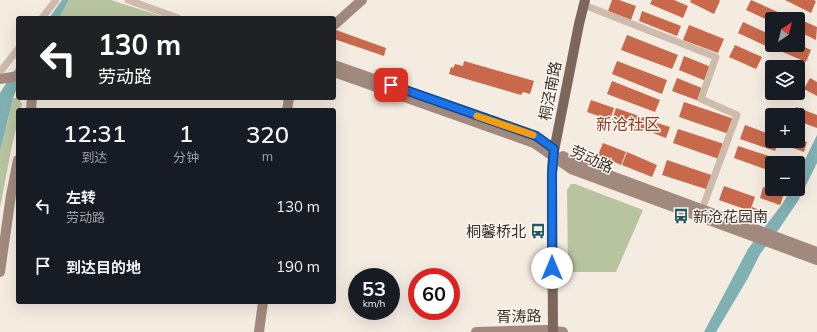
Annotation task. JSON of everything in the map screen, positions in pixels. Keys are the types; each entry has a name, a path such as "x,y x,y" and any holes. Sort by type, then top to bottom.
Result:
{"main road":[{"path":"336,23 362,0"},
{"name":"桐泾南路","path":"552,331 545,173 572,23 583,2"},
{"name":"劳动路","path":"336,66 536,136 571,169 759,234 817,260"},
{"name":"劳动路","path":"336,73 550,150"},
{"path":"2,80 16,76"},
{"path":"2,80 16,83"},
{"path":"0,272 16,170"},
{"name":"劳动路","path":"772,239 817,252"},
{"path":"260,332 263,304"},
{"name":"胥涛路","path":"476,332 552,331"}],"street":[{"path":"44,16 56,0"},
{"path":"128,0 172,16"},
{"path":"583,2 716,57 701,99 737,114 700,214"},
{"path":"2,80 16,53"}],"green space":[{"path":"69,0 111,0 161,16 60,16"},
{"path":"13,98 16,98 16,100 20,100 22,104 21,108 16,108 16,129 0,208 0,152"},
{"path":"571,184 575,184 643,210 616,272 568,272 567,190"}],"water":[{"path":"62,0 69,0 60,16 50,16"},
{"path":"16,68 16,91 0,152 0,93"},
{"path":"817,135 817,163 805,187 805,160"},
{"path":"787,196 800,196 779,229 760,254 748,278 716,332 704,332 748,249"}],"building":[{"path":"612,0 619,0 636,6 631,20 608,11"},
{"path":"652,0 674,0 688,6 683,18 650,4"},
{"path":"691,0 720,1 714,14 690,2"},
{"path":"751,0 778,12 765,12 765,19 746,10"},
{"path":"785,0 813,0 816,1 811,13"},
{"path":"642,11 681,26 677,36 639,21"},
{"path":"743,22 765,32 765,46 738,33"},
{"path":"805,22 817,27 816,40 805,34"},
{"path":"689,25 724,39 718,53 683,40"},
{"path":"336,30 386,48 384,56 336,40"},
{"path":"627,35 678,55 672,69 621,50"},
{"path":"735,45 762,57 756,69 729,57"},
{"path":"805,47 811,50 806,62 805,60 801,60 783,52 805,52"},
{"path":"684,56 711,67 706,81 679,70"},
{"path":"464,61 534,81 530,94 523,92 521,95 449,74 451,67 453,68 455,64 463,66"},
{"path":"617,61 667,80 662,94 612,74"},
{"path":"677,78 704,89 699,101 672,91"},
{"path":"810,78 817,82 817,96 805,90"},
{"path":"612,81 660,100 655,112 607,94"},
{"path":"591,100 614,108 610,120 587,112"},
{"path":"684,102 734,119 729,134 679,117"},
{"path":"616,108 639,116 636,128 612,120"},
{"path":"805,110 817,115 817,128 805,124"},
{"path":"642,117 654,121 650,133 638,129"},
{"path":"657,123 670,127 666,138 653,133"},
{"path":"745,125 765,132 765,148 740,139"},
{"path":"678,129 724,144 719,159 673,143"},
{"path":"805,141 807,142 804,152 793,148 805,148"},
{"path":"603,143 626,152 621,165 598,155"},
{"path":"738,146 769,156 765,156 765,169 734,158"},
{"path":"766,148 776,148 775,151"},
{"path":"627,152 657,165 652,177 622,165"},
{"path":"667,160 714,176 709,190 662,175"},
{"path":"724,186 755,197 750,211 719,200"},
{"path":"763,187 765,188 765,196 783,196 780,205 760,198"},
{"path":"752,207 765,212 762,220 749,215"}],"slow traffic":[{"path":"477,116 533,135"}],"place":[{"name":"新沧花园南","path":"681,216"},
{"name":"桐馨桥北","path":"538,231"}],"district":[{"name":"新沧社区","path":"628,124"}],"route":[{"path":"391,85 536,136 554,149 552,173 552,268"}]}
